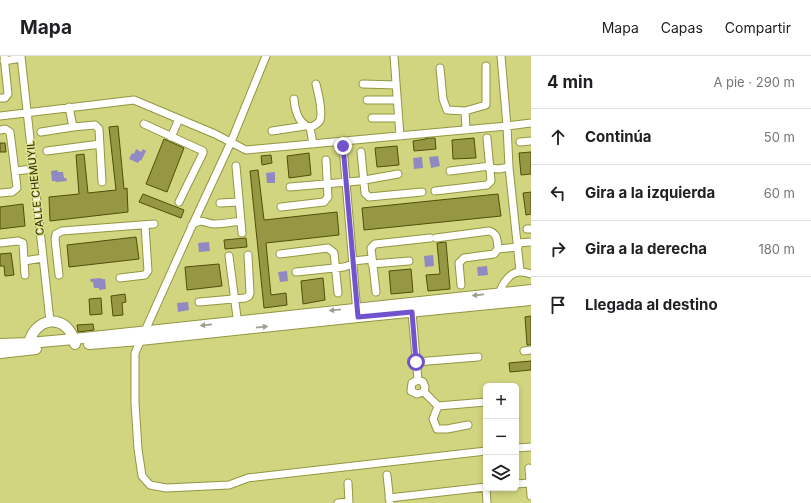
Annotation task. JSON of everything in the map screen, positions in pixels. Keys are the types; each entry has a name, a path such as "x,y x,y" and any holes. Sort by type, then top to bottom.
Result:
{"main road":[{"path":"357,312 412,312 499,298 531,290"},
{"path":"0,353 28,347 143,336 357,312 499,298 531,300"},
{"path":"28,347 35,329 50,321 64,325 69,330 74,342"},
{"path":"0,344 28,347"}],"street":[{"path":"266,56 231,142 135,353 135,403 138,449 142,476 150,485 166,488 229,485 248,478 483,451"},
{"path":"394,56 400,136"},
{"path":"501,56 509,166 520,271"},
{"path":"0,98 5,98 8,94 4,58 21,57"},
{"name":"CALLE CHEMUYIL","path":"21,57 50,321"},
{"path":"440,68 443,100 447,110 465,111 486,105 486,66"},
{"path":"272,131 316,125 320,120 321,112 316,84"},
{"path":"363,84 396,85"},
{"path":"294,99 298,117 307,127 313,144"},
{"path":"0,116 134,100 215,134 246,150 531,123"},
{"path":"367,100 397,100"},
{"path":"69,107 73,127"},
{"path":"465,111 466,130"},
{"path":"372,118 398,118"},
{"path":"171,137 179,119"},
{"path":"144,124 201,149 203,153 179,202"},
{"path":"41,132 73,127 98,127 102,182"},
{"path":"0,130 5,129 10,132 17,188 12,192 0,193"},
{"path":"435,191 487,185 491,181 487,138"},
{"path":"520,142 531,141"},
{"path":"47,151 100,144"},
{"path":"343,146 357,312"},
{"path":"361,152 365,193 368,197 422,192"},
{"path":"281,207 324,202 328,197 326,160"},
{"path":"236,166 242,234"},
{"path":"450,171 490,167 499,169 509,166"},
{"path":"15,171 33,169"},
{"path":"290,187 364,180 398,174"},
{"path":"220,203 239,202"},
{"path":"192,226 198,221 214,224 241,221"},
{"path":"59,275 55,239 56,234 62,231 154,224"},
{"path":"120,278 145,275 148,271 145,225"},
{"path":"376,292 371,248 375,244 488,231 494,233 497,237 498,249"},
{"path":"0,243 18,241 23,243 26,275"},
{"path":"461,285 459,263 464,258 494,254 498,249 530,242"},
{"path":"280,254 328,248 334,253 338,293"},
{"path":"24,261 56,250"},
{"path":"199,302 245,298 249,296 248,255"},
{"path":"229,256 238,325"},
{"path":"296,272 344,267 353,262 409,261"},
{"path":"499,298 504,282 512,275 520,271 531,274"},
{"path":"412,312 418,380"},
{"path":"416,362 478,357"},
{"path":"418,380 412,384 411,391 417,394 424,392"},
{"path":"418,380 423,382 425,387 424,392"},
{"path":"424,392 438,406 483,402"},
{"path":"438,406 433,419 437,429 447,429 468,425"},
{"path":"519,448 531,447"},
{"path":"529,468 531,496"},
{"path":"387,475 390,500 483,487"},
{"path":"338,503 349,502 348,483"},
{"path":"519,484 530,483"},
{"path":"486,491 487,503"}],"shaded area":[{"path":"136,149 141,152 143,149 146,151 141,161 140,160 138,163 129,159 132,153 134,154"},
{"path":"438,156 440,166 431,168 429,157"},
{"path":"422,157 423,168 414,169 413,158"},
{"path":"57,170 58,172 63,172 64,178 66,178 67,181 52,181 51,171"},
{"path":"275,172 275,183 267,183 266,173"},
{"path":"209,242 210,251 199,252 198,243"},
{"path":"433,255 434,266 425,267 424,256"},
{"path":"487,266 488,275 478,276 477,267"},
{"path":"287,271 288,281 280,282 278,272"},
{"path":"90,279 105,279 106,289 99,290 99,288 94,288 93,282 91,282"},
{"path":"188,302 189,310 178,312 177,303"}],"building":[{"path":"118,126 124,189 127,188 128,212 50,221 49,197 79,194 76,155 84,154 88,193 116,190 109,127"},
{"path":"426,138 435,138 436,149 414,151 413,141"},
{"path":"474,138 476,158 453,159 452,140"},
{"path":"164,139 184,148 167,192 146,184"},
{"path":"0,143 5,143 6,152 0,152"},
{"path":"397,146 399,165 377,167 375,148"},
{"path":"531,152 531,174 521,175 519,153"},
{"path":"309,153 311,175 289,178 287,156"},
{"path":"271,155 272,163 262,165 261,156"},
{"path":"258,170 264,220 337,212 339,235 266,243 271,295 286,293 287,305 264,308 250,171"},
{"path":"531,192 531,214 526,215 523,193"},
{"path":"143,194 184,210 181,218 139,202"},
{"path":"498,194 501,216 364,230 362,208"},
{"path":"23,204 25,226 0,229 0,207"},
{"path":"136,237 139,259 69,267 67,245"},
{"path":"246,238 247,247 225,249 224,240"},
{"path":"446,242 450,289 428,291 426,275 440,274 437,243"},
{"path":"11,253 14,275 5,276 4,266 0,266 0,254"},
{"path":"219,264 222,286 187,290 185,267"},
{"path":"411,269 413,292 391,294 389,271"},
{"path":"323,278 325,300 303,304 301,281"},
{"path":"125,294 126,302 122,303 123,315 113,316 111,296"},
{"path":"101,298 102,314 90,315 89,299"},
{"path":"531,316 531,345 527,345 525,317"},
{"path":"93,324 94,330 78,332 77,325"},
{"path":"531,361 531,370 510,372 509,363"}],"route":[{"path":"343,146 358,317 412,312 416,362"}]}
